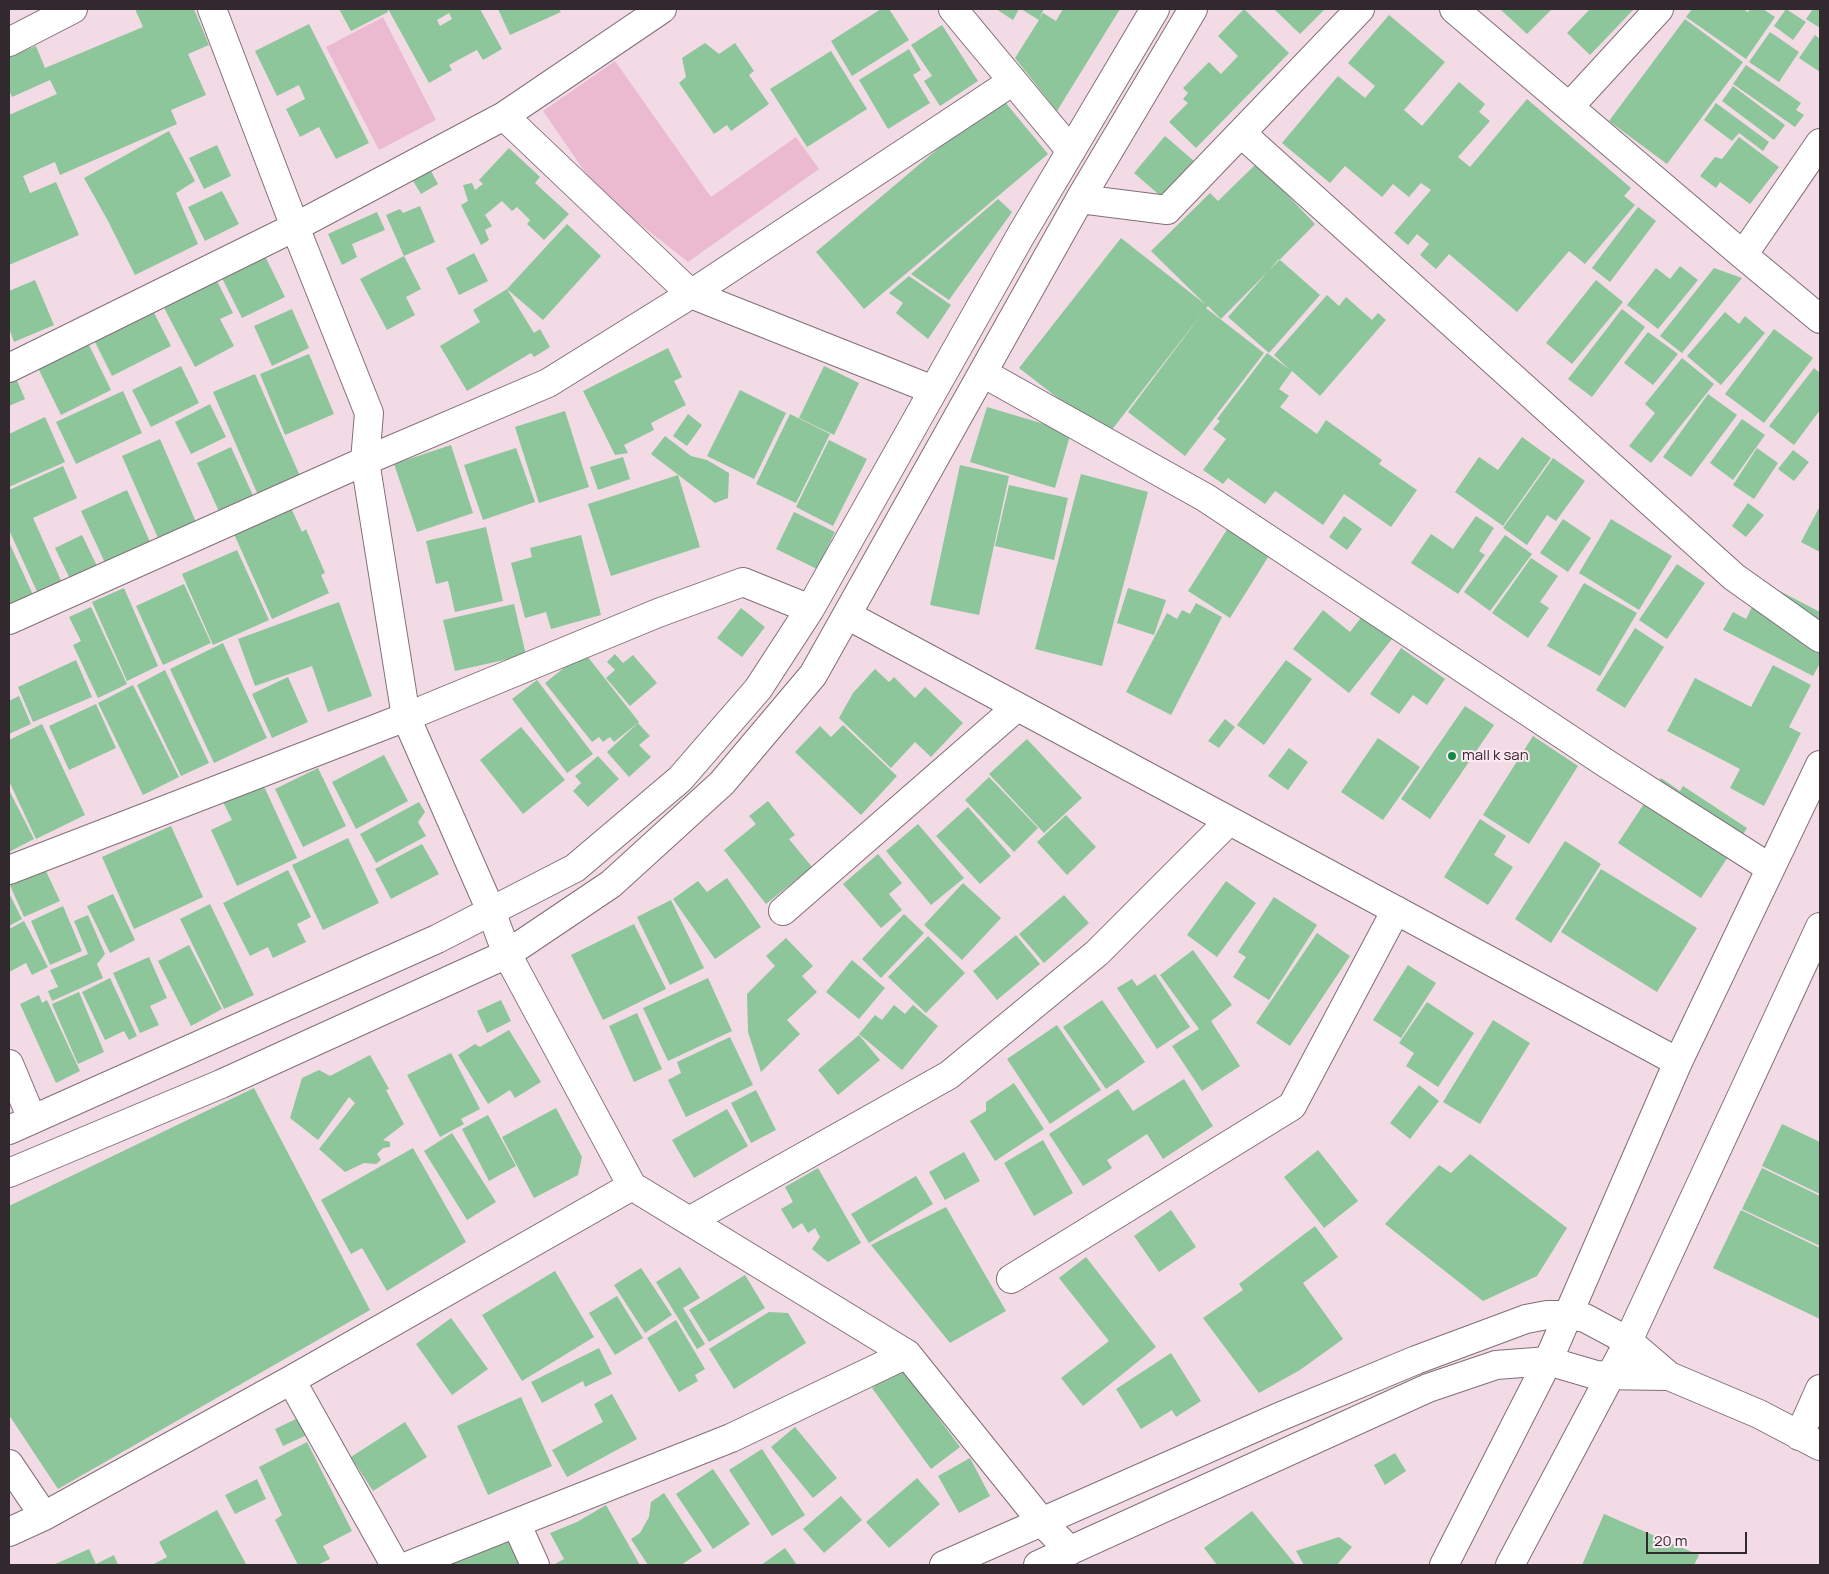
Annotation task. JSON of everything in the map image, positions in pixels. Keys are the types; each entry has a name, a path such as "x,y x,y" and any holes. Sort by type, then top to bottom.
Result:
{"street":[{"path":"9,42 73,9"},
{"path":"212,9 295,227 369,413 365,461 406,716 508,954 632,1186 907,1354 1042,1522 1070,1551"},
{"path":"9,368 295,227 504,116 662,9"},
{"path":"953,9 1071,151"},
{"path":"9,1064 20,1124 437,939 575,868 680,780 758,689 810,609 933,390 1155,9"},
{"path":"9,1173 221,1084 508,954 612,884 722,783 813,676 1080,199 1193,9"},
{"path":"1080,199 1167,210 1360,9"},
{"path":"1454,9 1820,319"},
{"path":"1569,107 1659,9"},
{"path":"9,620 365,461 548,383 691,294 1013,81"},
{"path":"504,116 691,294 933,390"},
{"path":"1240,133 1734,577 1820,638"},
{"path":"1743,255 1820,143"},
{"path":"983,373 1206,498 1599,759 1770,868"},
{"path":"9,870 406,716 658,613 743,582 810,609"},
{"path":"847,615 1678,1062"},
{"path":"783,911 1017,707"},
{"path":"1444,1565 1548,1361 1678,1062 1820,764"},
{"path":"689,1221 949,1074 1096,952 1229,820"},
{"path":"1011,1279 1292,1106 1396,910"},
{"path":"1510,1565 1628,1341 1820,927"},
{"path":"9,1532 44,1516 292,1380 632,1186"},
{"path":"944,1565 1279,1417 1416,1360 1526,1318 1568,1315 1584,1318 1628,1341 1669,1376 1760,1414 1810,1441 1820,1389"},
{"path":"410,1565 731,1438 907,1354"},
{"path":"1038,1565 1428,1388 1496,1365 1548,1361 1596,1375 1669,1376"},
{"path":"292,1380 395,1565"},
{"path":"9,1464 44,1516"},
{"path":"516,1523 535,1565"}],"shaded area":[{"path":"383,17 436,120 379,150 326,47"},
{"path":"615,61 711,197 796,137 819,169 688,262 598,191 543,111"}],"building":[{"path":"135,9 194,9 209,45 188,54 206,95 171,110 177,124 60,175 55,162 23,176 30,193 56,182 79,235 9,265 9,115 57,94 50,80 12,97 9,90 9,57 36,46 45,68 143,27"},
{"path":"339,9 387,9 388,12 351,31"},
{"path":"388,9 480,9 502,49 483,60 477,50 449,65 452,70 429,83","holes":["449,13 452,19 440,26 437,20"]},
{"path":"498,9 559,9 561,12 510,35"},
{"path":"881,9 889,9 909,40 852,76 831,41"},
{"path":"996,9 1019,9 1013,20"},
{"path":"1021,9 1044,9 1039,19 1043,13 1056,21 1063,9 1120,9 1057,111 1015,58 1039,20"},
{"path":"1244,9 1289,53 1196,148 1169,122 1188,103 1183,99 1188,93 1183,88 1209,62 1221,74 1238,56 1218,36"},
{"path":"1274,9 1325,9 1300,34"},
{"path":"1500,9 1552,9 1527,34"},
{"path":"1590,9 1634,9 1590,55 1567,33"},
{"path":"1692,9 1743,9 1748,12 1750,9 1763,9 1775,17 1746,59 1686,17"},
{"path":"1786,9 1806,22 1793,40 1774,26"},
{"path":"1813,9 1820,9 1820,28 1806,19"},
{"path":"1389,15 1445,62 1404,110 1422,126 1459,82 1485,104 1479,112 1490,121 1458,157 1470,167 1527,99 1631,188 1624,196 1635,205 1585,264 1569,251 1517,312 1449,254 1436,269 1420,255 1429,244 1417,234 1408,245 1394,233 1431,190 1421,183 1409,197 1393,184 1382,197 1345,166 1330,183 1282,143 1338,76 1365,98 1375,86 1348,63"},
{"path":"1685,19 1743,62 1667,164 1609,121"},
{"path":"309,24 369,143 336,159 319,127 300,137 286,109 305,99 299,85 277,96 255,51"},
{"path":"942,25 978,81 940,106 924,81 932,76 911,45"},
{"path":"1770,32 1799,52 1779,82 1749,62"},
{"path":"1815,35 1820,39 1820,72 1799,58"},
{"path":"705,43 719,54 735,43 754,71 749,75 769,104 731,131 727,125 714,134 679,83 686,77 682,58"},
{"path":"909,49 921,70 913,75 930,103 888,129 859,80"},
{"path":"831,51 867,109 807,147 770,89"},
{"path":"1746,65 1801,103 1796,110 1804,115 1795,127 1733,84"},
{"path":"1733,86 1785,125 1774,140 1722,101"},
{"path":"1000,96 1048,154 864,309 816,252"},
{"path":"1716,103 1769,142 1763,151 1739,133 1732,141 1704,120"},
{"path":"169,131 195,181 176,193 198,244 135,275 84,178"},
{"path":"1165,136 1194,161 1163,198 1134,173"},
{"path":"1739,137 1779,167 1750,204 1720,182 1716,188 1700,176 1715,157 1722,159"},
{"path":"217,145 231,176 204,189 189,158"},
{"path":"509,148 540,177 535,183 569,214 544,240 527,224 530,220 517,207 512,211 502,201 485,215 492,226 485,230 489,240 481,245 461,205 468,201 463,185 472,183 475,190 483,184 479,180"},
{"path":"1257,163 1315,224 1221,319 1208,306 1206,308 1264,353 1185,456 1128,412 1204,311 1107,436 1019,368 1121,238 1206,305 1151,251 1210,193 1218,201"},
{"path":"431,171 438,184 421,194 413,181"},
{"path":"222,191 239,224 205,241 188,207"},
{"path":"998,199 1012,212 949,300 911,274"},
{"path":"420,206 435,242 404,256 386,215 400,209 403,213"},
{"path":"1638,207 1656,221 1610,282 1592,268"},
{"path":"377,212 385,230 352,244 357,257 342,265 328,234"},
{"path":"567,224 601,256 543,320 507,289"},
{"path":"474,253 488,281 459,295 446,268"},
{"path":"265,256 285,297 242,318 222,278"},
{"path":"404,256 421,289 406,297 415,315 387,330 360,279"},
{"path":"1279,259 1320,295 1269,353 1228,317"},
{"path":"1680,266 1698,280 1658,329 1627,305 1656,268 1670,279"},
{"path":"1714,268 1742,278 1682,353 1660,336"},
{"path":"214,275 233,313 220,319 234,346 195,367 161,302"},
{"path":"909,276 951,305 928,339 896,313 903,303 889,293"},
{"path":"35,280 54,325 14,342 9,328 9,291"},
{"path":"1596,280 1623,302 1572,364 1546,343"},
{"path":"507,289 534,333 540,329 550,347 534,357 531,353 467,391 440,346 480,322 473,310"},
{"path":"1327,295 1339,306 1346,297 1372,320 1378,313 1386,320 1320,396 1292,371 1279,389 1289,396 1280,407 1317,434 1326,420 1382,460 1379,464 1417,490 1391,527 1344,494 1323,525 1275,491 1265,504 1228,478 1223,484 1203,470 1226,439 1213,429 1220,421 1217,419 1267,353 1289,369 1274,355"},
{"path":"151,307 171,346 112,376 92,336"},
{"path":"292,309 309,348 272,366 254,326"},
{"path":"1622,309 1645,327 1592,397 1568,379"},
{"path":"1725,312 1739,324 1745,316 1765,333 1721,385 1687,356"},
{"path":"1774,329 1813,358 1764,423 1725,394"},
{"path":"1648,332 1678,354 1653,385 1624,363"},
{"path":"87,341 111,390 61,415 37,366"},
{"path":"668,348 682,377 674,381 686,405 651,423 654,430 624,445 628,453 615,455 583,391"},
{"path":"309,354 334,414 285,435 260,374"},
{"path":"1682,358 1714,384 1651,463 1629,446 1655,413 1645,404"},
{"path":"181,366 199,403 151,427 132,390"},
{"path":"824,366 859,383 834,435 799,418"},
{"path":"1814,368 1820,373 1820,410 1794,445 1769,426"},
{"path":"255,374 300,476 258,495 213,392"},
{"path":"15,376 25,399 9,406 9,379"},
{"path":"740,390 786,413 754,479 707,456"},
{"path":"123,391 142,433 76,464 56,422"},
{"path":"1708,394 1737,415 1691,477 1663,457"},
{"path":"210,404 226,437 191,454 175,422"},
{"path":"987,407 1071,432 1055,488 970,462"},
{"path":"565,411 589,487 539,503 515,427"},
{"path":"688,414 702,425 687,446 673,436"},
{"path":"790,414 830,434 796,503 756,484"},
{"path":"45,417 65,462 9,487 9,434"},
{"path":"1742,419 1765,435 1733,480 1710,463"},
{"path":"665,436 691,456 707,460 729,473 728,498 715,503 651,454"},
{"path":"1522,437 1551,458 1503,526 1455,492 1479,457 1498,470"},
{"path":"160,439 196,522 158,538 122,456"},
{"path":"829,440 867,459 833,526 796,507"},
{"path":"451,445 473,513 417,532 394,464"},
{"path":"231,447 255,500 221,516 197,463"},
{"path":"516,448 535,502 483,520 464,465"},
{"path":"1757,448 1778,463 1754,499 1733,485"},
{"path":"1793,450 1809,462 1794,481 1778,469"},
{"path":"623,457 630,479 598,490 590,467"},
{"path":"1553,458 1585,481 1556,521 1547,515 1527,545 1503,528"},
{"path":"960,465 1009,476 979,615 930,605"},
{"path":"63,466 77,498 33,518 63,585 39,596 9,530 9,490"},
{"path":"1081,474 1148,492 1102,666 1035,649"},
{"path":"678,475 700,547 611,576 588,504"},
{"path":"1009,485 1068,498 1054,560 995,546"},
{"path":"127,490 151,544 106,565 81,511"},
{"path":"1748,503 1764,515 1746,537 1732,526"},
{"path":"1820,506 1820,552 1801,542"},
{"path":"291,508 302,532 306,529 325,573 321,575 329,593 272,619 234,534"},
{"path":"794,512 835,532 817,569 776,549"},
{"path":"1344,516 1362,529 1347,550 1329,537"},
{"path":"1476,516 1494,528 1479,551 1485,555 1458,594 1411,563 1431,534 1453,549"},
{"path":"1563,519 1591,538 1568,572 1540,553"},
{"path":"1611,519 1672,556 1639,610 1579,573"},
{"path":"486,527 503,601 455,612 448,581 436,584 426,541"},
{"path":"1228,528 1270,554 1230,618 1188,591"},
{"path":"82,535 98,568 71,581 55,548"},
{"path":"581,535 601,615 551,629 546,612 525,618 511,563 532,557 530,548"},
{"path":"1505,535 1532,554 1490,611 1464,592"},
{"path":"9,542 34,597 9,609"},
{"path":"237,550 269,620 213,645 182,574"},
{"path":"1531,558 1558,576 1540,602 1549,608 1528,638 1492,613"},
{"path":"1677,564 1705,583 1667,639 1639,620"},
{"path":"1584,583 1637,613 1600,676 1547,646"},
{"path":"184,584 211,643 163,665 136,606"},
{"path":"124,588 158,666 127,681 92,602"},
{"path":"1128,588 1166,600 1154,635 1117,623"},
{"path":"1774,588 1820,612 1820,663 1813,676 1723,630 1733,612 1746,619 1758,595 1769,597"},
{"path":"339,602 372,696 328,712 312,666 255,686 238,639"},
{"path":"1196,603 1222,617 1171,715 1126,692 1167,613 1177,619 1182,610 1190,614"},
{"path":"514,604 526,655 455,671 443,620"},
{"path":"91,607 127,684 98,698 73,645 81,641 69,617"},
{"path":"741,608 765,627 742,657 717,638"},
{"path":"1323,610 1350,632 1363,615 1392,639 1349,693 1293,649"},
{"path":"1635,628 1664,647 1625,708 1596,690"},
{"path":"223,643 267,738 214,763 170,669"},
{"path":"1401,648 1445,679 1427,705 1413,695 1399,714 1370,694"},
{"path":"584,652 639,722 614,742 610,737 603,742 599,737 592,742 545,683"},
{"path":"615,654 623,663 633,655 657,683 630,706 606,678 615,670 607,662"},
{"path":"76,660 92,697 33,722 18,687"},
{"path":"1286,660 1312,679 1264,745 1237,725"},
{"path":"1773,665 1811,685 1789,727 1801,733 1764,806 1730,788 1740,769 1667,731 1695,678 1751,707"},
{"path":"875,669 889,682 894,677 915,698 925,687 963,723 931,757 915,742 891,768 839,718 853,693"},
{"path":"165,670 209,763 181,776 137,685"},
{"path":"288,677 308,722 272,738 252,694"},
{"path":"537,680 593,754 567,773 512,699"},
{"path":"133,685 179,777 143,795 98,703"},
{"path":"19,696 31,724 9,734 9,701"},
{"path":"96,704 116,748 69,770 49,726"},
{"path":"1465,706 1494,725 1430,819 1401,799"},
{"path":"1225,719 1235,727 1219,748 1208,741"},
{"path":"638,723 650,736 639,745 651,757 629,777 607,752"},
{"path":"42,724 85,815 36,839 9,781 9,740"},
{"path":"843,725 897,776 861,815 795,752 820,726 831,737"},
{"path":"521,727 565,780 523,814 480,760"},
{"path":"1533,736 1578,766 1529,844 1483,815"},
{"path":"1378,738 1420,767 1383,820 1341,792"},
{"path":"1027,739 1082,798 1044,833 989,774"},
{"path":"1289,748 1308,762 1288,790 1268,776"},
{"path":"384,755 408,801 356,829 332,782"},
{"path":"598,756 619,779 588,807 573,791 581,783 575,776"},
{"path":"318,768 346,826 303,847 275,789"},
{"path":"989,777 1038,828 1014,852 965,800"},
{"path":"1661,778 1680,791 1683,786 1747,828 1701,898 1618,843"},
{"path":"262,782 297,858 237,886 211,830 232,820 222,800"},
{"path":"9,793 34,839 9,852"},
{"path":"768,801 795,835 789,839 812,867 766,904 724,850 756,824 749,816"},
{"path":"419,802 425,812 418,822 426,836 376,863 360,834"},
{"path":"968,807 1011,856 980,884 936,836"},
{"path":"1066,815 1096,847 1067,875 1037,842"},
{"path":"1480,819 1506,836 1494,855 1513,867 1488,905 1444,877"},
{"path":"918,824 964,878 931,905 886,851"},
{"path":"171,826 203,897 134,929 102,857"},
{"path":"348,838 379,903 323,930 292,865"},
{"path":"1565,841 1601,864 1551,943 1515,919"},
{"path":"422,844 439,874 391,899 375,869"},
{"path":"878,854 902,883 889,894 902,910 881,928 843,884"},
{"path":"39,856 60,901 24,917 9,883 9,870"},
{"path":"1601,869 1697,928 1657,992 1561,932"},
{"path":"288,870 311,917 297,924 306,942 273,958 268,947 250,956 223,903"},
{"path":"727,878 761,927 715,959 673,899 698,881 707,892"},
{"path":"1226,881 1256,903 1217,957 1187,935"},
{"path":"963,883 1001,918 962,960 924,925"},
{"path":"9,893 22,919 9,926"},
{"path":"113,894 135,940 110,953 87,906"},
{"path":"1064,895 1089,923 1044,963 1019,934"},
{"path":"1274,897 1317,925 1269,1000 1233,977 1246,957 1238,952"},
{"path":"671,900 704,968 670,985 637,917"},
{"path":"210,904 254,995 224,1009 180,919"},
{"path":"63,906 82,951 50,965 31,921"},
{"path":"904,914 924,933 881,978 862,959"},
{"path":"88,915 105,954 97,964 103,978 52,1001 48,991 58,987 50,970 88,954 74,921"},
{"path":"24,921 48,967 32,975 26,963 9,972 9,929"},
{"path":"634,924 666,989 603,1020 571,955"},
{"path":"1317,933 1350,956 1290,1046 1256,1023"},
{"path":"1016,935 1040,964 997,1000 973,971"},
{"path":"928,936 965,973 926,1013 888,977"},
{"path":"786,938 813,966 802,976 817,992 787,1020 800,1034 761,1072 748,1032 747,994 775,966 766,956"},
{"path":"189,945 222,1009 191,1026 158,961"},
{"path":"1193,950 1232,1005 1211,1021 1240,1066 1202,1091 1172,1046 1199,1029 1160,975"},
{"path":"149,957 167,998 150,1006 159,1025 140,1033 113,973"},
{"path":"852,960 885,988 859,1019 826,992"},
{"path":"1408,965 1436,983 1401,1038 1373,1020"},
{"path":"1155,974 1190,1027 1157,1049 1117,988 1132,979 1137,986"},
{"path":"110,978 137,1036 129,1040 124,1031 105,1040 82,992"},
{"path":"708,978 732,1031 668,1061 643,1008"},
{"path":"79,992 104,1052 78,1064 52,1004"},
{"path":"39,995 42,1003 47,1000 80,1071 56,1083 20,1004"},
{"path":"501,1000 511,1021 487,1033 477,1011"},
{"path":"1102,1000 1145,1062 1106,1089 1063,1027"},
{"path":"1427,1002 1474,1033 1438,1087 1406,1066 1414,1053 1399,1043"},
{"path":"894,1005 905,1014 913,1005 938,1026 902,1070 859,1034 875,1015 882,1020"},
{"path":"637,1013 662,1069 634,1082 609,1026"},
{"path":"1493,1020 1530,1043 1480,1124 1443,1102"},
{"path":"1057,1025 1101,1090 1050,1124 1007,1059"},
{"path":"509,1030 541,1082 515,1098 510,1090 488,1104 458,1055 475,1044 480,1047"},
{"path":"859,1035 880,1060 838,1095 818,1070"},
{"path":"730,1037 753,1085 686,1117 668,1080 681,1073 677,1062"},
{"path":"451,1053 480,1109 461,1119 464,1124 440,1137 407,1075"},
{"path":"370,1055 389,1089 386,1090 404,1124 383,1140 390,1142 390,1147 383,1148 377,1154 381,1160 376,1164 364,1163 345,1172 319,1149 355,1103 349,1097 318,1140 290,1118 302,1078 319,1070 330,1076"},
{"path":"1184,1079 1213,1126 1163,1159 1147,1134 1107,1160 1112,1168 1083,1186 1049,1134 1118,1089 1133,1111"},
{"path":"1014,1083 1044,1129 995,1161 970,1121 986,1111 986,1102"},
{"path":"1419,1085 1439,1101 1410,1139 1390,1123"},
{"path":"254,1088 370,1310 58,1489 9,1415 9,1206"},
{"path":"756,1090 776,1130 751,1143 731,1103"},
{"path":"556,1108 582,1157 578,1175 534,1198 502,1137"},
{"path":"727,1109 748,1146 694,1178 672,1140"},
{"path":"488,1115 516,1166 489,1181 462,1129"},
{"path":"1782,1124 1820,1142 1820,1194 1762,1166"},
{"path":"452,1133 496,1202 467,1220 424,1151"},
{"path":"1043,1140 1073,1193 1034,1216 1004,1163"},
{"path":"413,1148 466,1242 387,1291 362,1248 351,1254 321,1200"},
{"path":"1318,1150 1358,1201 1324,1228 1284,1177"},
{"path":"964,1152 980,1181 945,1200 929,1172"},
{"path":"1470,1154 1567,1228 1537,1276 1483,1301 1385,1224 1439,1165 1451,1173"},
{"path":"818,1168 861,1243 828,1262 812,1249 820,1237 815,1228 808,1233 802,1223 793,1229 781,1209 793,1202 785,1187"},
{"path":"1762,1168 1820,1196 1820,1246 1742,1209"},
{"path":"916,1176 933,1204 869,1243 851,1214"},
{"path":"946,1207 1006,1311 950,1343 871,1245"},
{"path":"1171,1210 1196,1247 1159,1272 1134,1236"},
{"path":"1741,1210 1820,1248 1820,1319 1713,1268"},
{"path":"1315,1226 1338,1257 1303,1283 1343,1339 1300,1370 1259,1393 1203,1318 1243,1290 1239,1284"},
{"path":"1086,1257 1156,1347 1083,1406 1061,1378 1109,1341 1059,1278"},
{"path":"680,1267 700,1298 683,1308 705,1344 697,1349 656,1282"},
{"path":"641,1268 672,1315 645,1333 614,1285"},
{"path":"555,1271 594,1337 522,1381 482,1315"},
{"path":"745,1275 765,1308 709,1342 689,1310"},
{"path":"617,1296 643,1338 615,1355 589,1313"},
{"path":"769,1312 788,1313 806,1343 734,1389 709,1349"},
{"path":"451,1318 488,1369 452,1395 416,1344"},
{"path":"676,1320 705,1369 695,1375 698,1381 679,1392 647,1338"},
{"path":"599,1348 612,1374 585,1387 583,1381 542,1403 531,1382"},
{"path":"1171,1353 1201,1401 1176,1417 1172,1410 1141,1429 1116,1389"},
{"path":"901,1367 960,1447 931,1469 872,1388"},
{"path":"612,1394 637,1439 567,1477 552,1450 603,1422 594,1404"},
{"path":"521,1397 552,1466 488,1495 457,1426"},
{"path":"298,1418 307,1435 283,1446 275,1429"},
{"path":"405,1422 427,1457 373,1491 351,1457"},
{"path":"795,1427 837,1478 813,1498 771,1447"},
{"path":"307,1442 352,1531 323,1546 330,1559 317,1565 298,1565 275,1520 282,1515 259,1467"},
{"path":"762,1449 805,1515 772,1536 729,1470"},
{"path":"1395,1453 1406,1471 1385,1485 1374,1465"},
{"path":"970,1458 990,1496 959,1513 938,1476"},
{"path":"713,1469 750,1524 713,1549 676,1494"},
{"path":"917,1478 940,1504 889,1548 866,1522"},
{"path":"257,1479 266,1499 235,1514 225,1495"},
{"path":"664,1493 702,1551 681,1565 648,1565 631,1539 640,1533 649,1517 651,1502"},
{"path":"841,1496 862,1520 824,1553 803,1529"},
{"path":"606,1505 640,1565 553,1565 564,1559 550,1533 577,1522"},
{"path":"217,1510 246,1564 152,1565 167,1557 159,1542"},
{"path":"1252,1511 1294,1565 1217,1565 1204,1548"},
{"path":"1604,1514 1699,1555 1694,1565 1582,1565"},
{"path":"1339,1537 1352,1547 1337,1565 1304,1565 1296,1551"},
{"path":"511,1540 521,1565 443,1565"},
{"path":"785,1548 797,1565 761,1565"},
{"path":"89,1549 96,1564 114,1555 118,1565 53,1565"}],"place":[{"name":"mall k san","path":"1452,756"}]}
